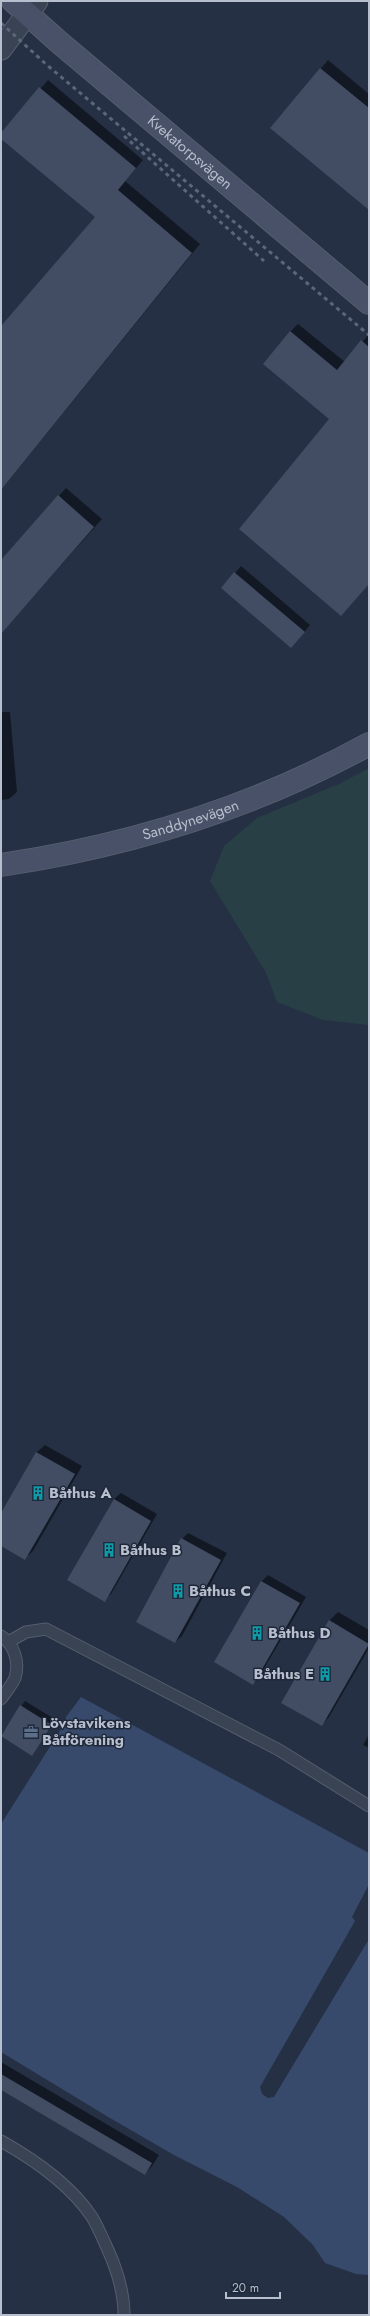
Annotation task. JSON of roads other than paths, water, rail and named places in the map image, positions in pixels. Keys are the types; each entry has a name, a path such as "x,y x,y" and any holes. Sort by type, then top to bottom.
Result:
{"street":[{"path":"1,49 26,6"},
{"name":"Kvekatorpsvägen","path":"26,6 369,303"},
{"name":"Sanddynevägen","path":"1,865 57,857 116,843 208,816 264,794 369,744"}],"lane":[{"path":"1,1699 15,1677 16,1654 5,1638 26,1632 46,1629 279,1750 369,1806"},
{"path":"1,2141 19,2151 57,2178 81,2202 92,2218 113,2262 121,2286 124,2315"}],"water":[{"path":"81,1697 369,1853 369,1884 352,1917 355,1921 260,2087 262,2094 268,2098 274,2097 369,1939 369,2275 356,2274 325,2263 313,2245 284,2217 237,2187 174,2155 1,2052 1,1824 65,1723 66,1717"}],"railway":[{"path":"1,23 48,66 369,335"},
{"path":"124,136 264,261"}],"place":[{"name":"Båthus A","path":"38,1493"},
{"name":"Båthus B","path":"109,1550"},
{"name":"Båthus C","path":"178,1591"},
{"name":"Båthus D","path":"257,1633"},
{"name":"Båthus E","path":"325,1674"},
{"name":"Lövstavikens Båtförening","path":"31,1732"}]}
